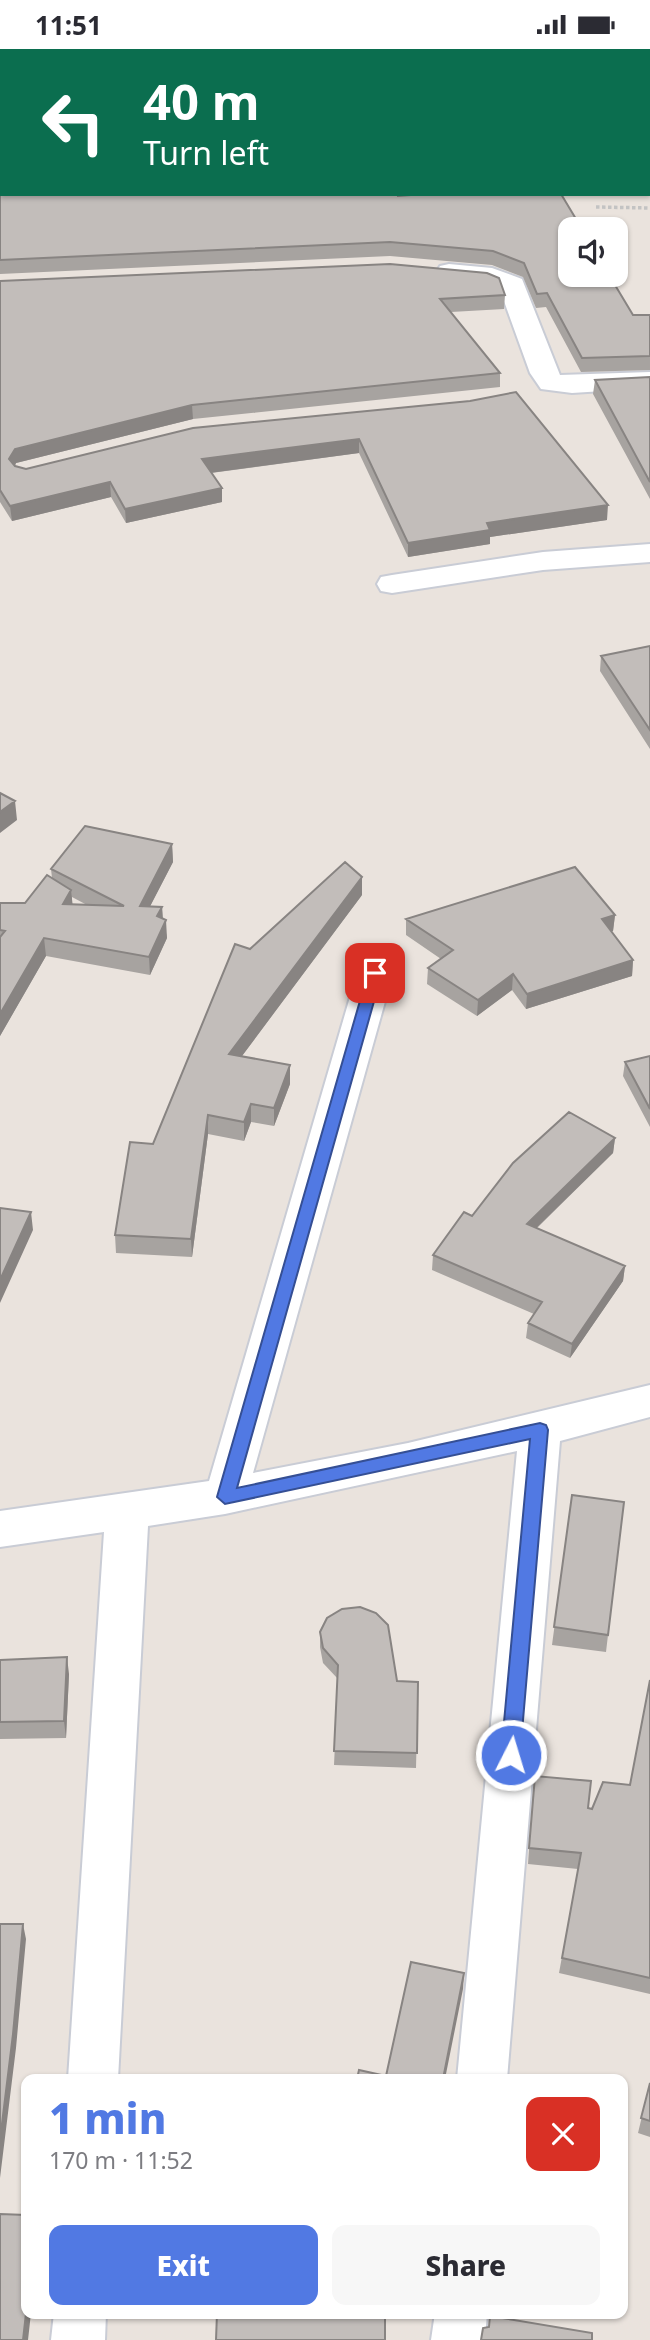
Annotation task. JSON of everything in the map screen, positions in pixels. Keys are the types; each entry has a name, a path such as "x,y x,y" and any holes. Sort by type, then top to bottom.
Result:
{"street":[{"path":"428,270 492,276 512,285 544,373 551,383 572,385"},
{"path":"521,395 572,385 650,380"},
{"path":"392,584 543,561 650,553"},
{"path":"225,1497 375,973"},
{"path":"0,1529 127,1514 225,1497 540,1430 650,1401"},
{"path":"482,2074 540,1430"},
{"path":"93,2074 127,1514"},
{"path":"78,2340 80,2319"},
{"path":"458,2340 460,2319"}],"path":[{"path":"596,207 650,208"}],"building":[{"path":"0,196 562,196 575,217 558,217 558,287 616,287 633,315 650,315 650,356 582,358 547,293 537,294 524,263 493,251 390,242 0,260"},
{"path":"390,264 487,273 499,278 505,295 440,299 500,373 192,405 15,449 9,459 15,466 26,469 193,428 470,401 516,392 608,505 487,523 490,530 408,543 359,439 202,459 222,488 125,509 110,482 10,506 0,490 0,281"},
{"path":"650,377 650,482 595,380"},
{"path":"650,646 650,730 601,656"},
{"path":"0,793 15,801 0,812"},
{"path":"85,826 172,844 140,906 162,907 157,916 166,920 149,957 44,938 0,1014 0,937 5,931 0,930 0,903 25,903 47,875 71,890 63,904 124,906 51,869"},
{"path":"345,862 362,877 229,1054 290,1065 274,1108 251,1104 244,1122 208,1115 191,1239 115,1235 130,1142 153,1144 235,944 250,949"},
{"path":"575,867 615,915 602,919 633,960 527,994 513,974 478,1000 428,968 453,950 406,919"},
{"path":"650,1056 650,1109 625,1062"},
{"path":"569,1112 615,1138 527,1224 625,1266 572,1344 528,1323 542,1302 433,1255 464,1212 472,1216 513,1163"},
{"path":"0,1208 31,1212 0,1280"},
{"path":"572,1495 624,1502 608,1635 554,1627"},
{"path":"360,1607 376,1613 388,1625 397,1681 418,1682 417,1753 334,1751 338,1665 323,1648 320,1632 327,1618 342,1609"},
{"path":"67,1657 64,1721 0,1722 0,1660"},
{"path":"650,1680 650,1978 562,1958 581,1853 529,1848 535,1776 591,1781 588,1808 592,1809 603,1782 630,1785"},
{"path":"0,1924 23,1924 0,2140"},
{"path":"411,1962 464,1973 444,2074 386,2074"},
{"path":"359,2070 377,2074 358,2074"},
{"path":"650,2083 650,2121 641,2118"},
{"path":"0,2214 21,2215 21,2319 25,2319 23,2340 0,2340"},
{"path":"217,2319 385,2319 385,2340 216,2340"},
{"path":"490,2319 508,2319 592,2333 592,2340 481,2340 483,2328 489,2327"}],"route":[{"path":"375,973 225,1497 540,1430 511,1755"}]}
